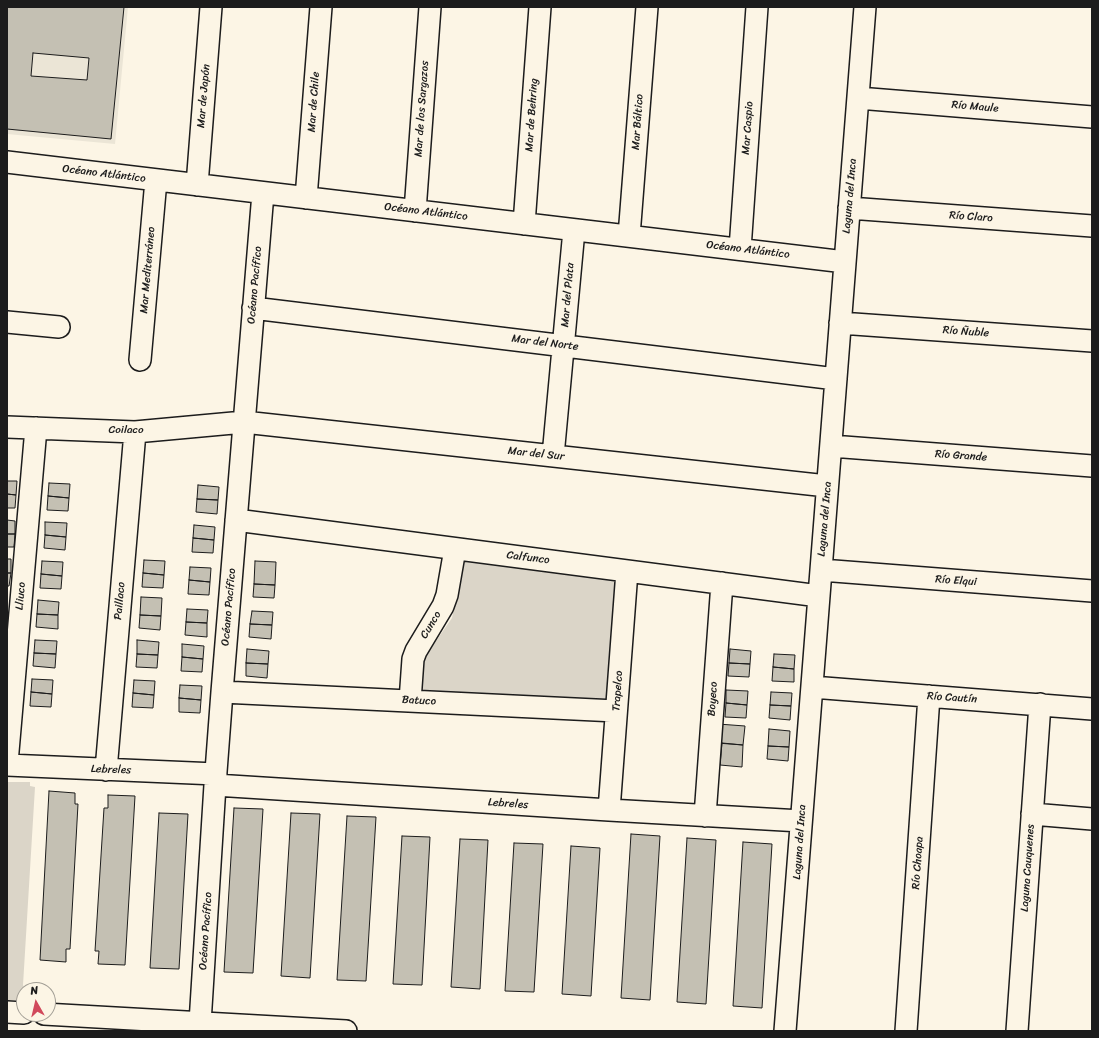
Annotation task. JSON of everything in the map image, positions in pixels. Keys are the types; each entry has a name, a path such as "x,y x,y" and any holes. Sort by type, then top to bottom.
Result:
{"street":[{"name":"Mar de Japón","path":"197,185 211,7"},
{"name":"Mar de Chile","path":"306,198 321,7"},
{"name":"Mar de los Sargazos","path":"415,211 430,7"},
{"name":"Mar de Behring","path":"524,224 540,7"},
{"name":"Mar Báltico","path":"629,236 647,7"},
{"name":"Mar Caspio","path":"740,250 757,7"},
{"name":"Laguna del Inca","path":"785,1031 865,7"},
{"name":"Río Maule","path":"858,98 1092,117"},
{"name":"Océano Atlántico","path":"7,162 845,262"},
{"name":"Mar Mediterráneo","path":"140,360 156,180"},
{"name":"Océano Pacífico","path":"200,1023 215,779 263,193"},
{"name":"Río Claro","path":"849,208 1092,226"},
{"name":"Mar del Plata","path":"553,456 574,230"},
{"name":"Mar del Norte","path":"253,308 836,379"},
{"path":"7,322 59,327"},
{"name":"Río Ñuble","path":"840,323 1092,341"},
{"name":"Coilaco","path":"7,427 135,432 244,422"},
{"name":"Mar del Sur","path":"244,422 827,486"},
{"name":"Lliuco","path":"7,764 36,428"},
{"name":"Paillaco","path":"106,770 135,432"},
{"name":"Río Grande","path":"831,446 1092,466"},
{"name":"Calfunco","path":"236,520 819,596"},
{"name":"Cunco","path":"410,701 413,659 416,651 443,606 447,595 455,549"},
{"name":"Río Elqui","path":"821,570 1092,591"},
{"name":"Trapelco","path":"608,810 627,571"},
{"name":"Boyeco","path":"705,816 722,583"},
{"name":"Río Cautín","path":"812,687 1092,709"},
{"name":"Batuco","path":"222,692 616,711"},
{"name":"Río Choapa","path":"906,1031 929,696"},
{"name":"Laguna Cauquenes","path":"1017,1031 1040,704"},
{"name":"Lebreles","path":"7,764 106,770 608,810 801,821"},
{"path":"1032,814 1092,819"},
{"path":"56,1015 346,1031"}],"shaded area":[{"path":"7,7 128,7 115,144 7,134"},
{"path":"464,561 617,581 607,705 418,694 422,661 452,618"},
{"path":"7,782 30,782 30,786 35,787 23,982 16,982 16,1001 7,1000"}],"building":[{"path":"7,7 124,7 111,139 7,129","holes":["33,53 89,58 87,80 31,76"]},
{"path":"7,481 17,481 16,495 7,494"},
{"path":"49,483 70,484 69,498 48,496"},
{"path":"198,485 219,487 218,500 197,499"},
{"path":"7,494 16,495 15,508 7,508"},
{"path":"48,496 69,498 68,511 47,510"},
{"path":"197,499 218,500 217,514 196,512"},
{"path":"7,520 15,521 15,534 7,534"},
{"path":"45,522 67,523 66,537 45,535"},
{"path":"194,525 215,527 214,540 193,538"},
{"path":"7,534 15,534 14,547 7,547"},
{"path":"45,535 66,537 65,550 44,548"},
{"path":"193,538 214,540 213,553 192,552"},
{"path":"7,559 11,559 11,573 7,573"},
{"path":"144,560 165,561 164,575 143,573"},
{"path":"42,561 63,562 62,576 41,574"},
{"path":"255,561 276,562 275,585 254,584"},
{"path":"190,567 211,568 210,582 189,580"},
{"path":"7,573 11,573 9,586 7,586"},
{"path":"143,573 164,575 163,588 142,587"},
{"path":"41,574 62,576 61,589 40,588"},
{"path":"189,580 210,582 209,595 188,594"},
{"path":"254,584 275,585 274,598 253,597"},
{"path":"141,597 162,598 161,616 140,615"},
{"path":"38,600 59,602 58,615 37,614"},
{"path":"187,609 208,610 207,623 186,622"},
{"path":"252,611 273,612 272,625 250,624"},
{"path":"37,614 58,615 58,629 36,627"},
{"path":"140,615 161,616 160,630 139,628"},
{"path":"186,622 207,623 207,637 185,635"},
{"path":"250,624 272,625 271,639 249,637"},
{"path":"35,640 57,641 56,654 34,653"},
{"path":"137,640 159,642 158,655 137,654"},
{"path":"182,644 204,646 203,659 182,657"},
{"path":"247,649 269,651 268,664 246,663"},
{"path":"730,649 751,651 750,664 729,663"},
{"path":"34,653 56,654 55,668 33,666"},
{"path":"137,654 158,655 157,668 136,667"},
{"path":"774,654 795,655 794,669 773,667"},
{"path":"182,657 203,659 202,672 181,671"},
{"path":"246,663 268,664 267,678 246,676"},
{"path":"729,663 750,664 749,677 728,676"},
{"path":"773,667 794,669 794,682 772,681"},
{"path":"32,679 53,680 52,694 31,692"},
{"path":"134,680 155,681 154,695 133,693"},
{"path":"180,685 202,686 201,700 179,698"},
{"path":"726,690 748,691 747,705 726,703"},
{"path":"31,692 52,694 51,707 30,706"},
{"path":"771,692 792,693 791,706 770,705"},
{"path":"133,693 154,695 153,708 132,707"},
{"path":"179,698 201,700 200,713 179,712"},
{"path":"726,703 747,705 746,718 725,717"},
{"path":"770,705 791,706 790,720 769,718"},
{"path":"718,724 745,726 743,745 717,743"},
{"path":"769,729 790,731 789,747 768,746"},
{"path":"722,743 743,745 742,767 720,765"},
{"path":"768,746 789,747 788,761 767,759"},
{"path":"49,791 75,793 75,804 78,804 70,949 66,949 66,962 40,960"},
{"path":"108,795 135,796 125,965 98,964 99,951 95,951 104,808 108,808"},
{"path":"234,808 263,809 253,973 224,972"},
{"path":"159,813 188,814 179,969 150,968"},
{"path":"291,813 320,814 310,978 281,976"},
{"path":"347,816 376,817 366,981 337,980"},
{"path":"631,834 660,836 650,1000 621,998"},
{"path":"402,836 430,837 422,985 393,984"},
{"path":"687,838 716,840 706,1004 677,1002"},
{"path":"460,839 488,840 480,989 451,987"},
{"path":"743,842 772,844 762,1008 733,1006"},
{"path":"514,843 543,844 534,992 505,991"},
{"path":"571,846 600,848 591,996 562,994"}]}
